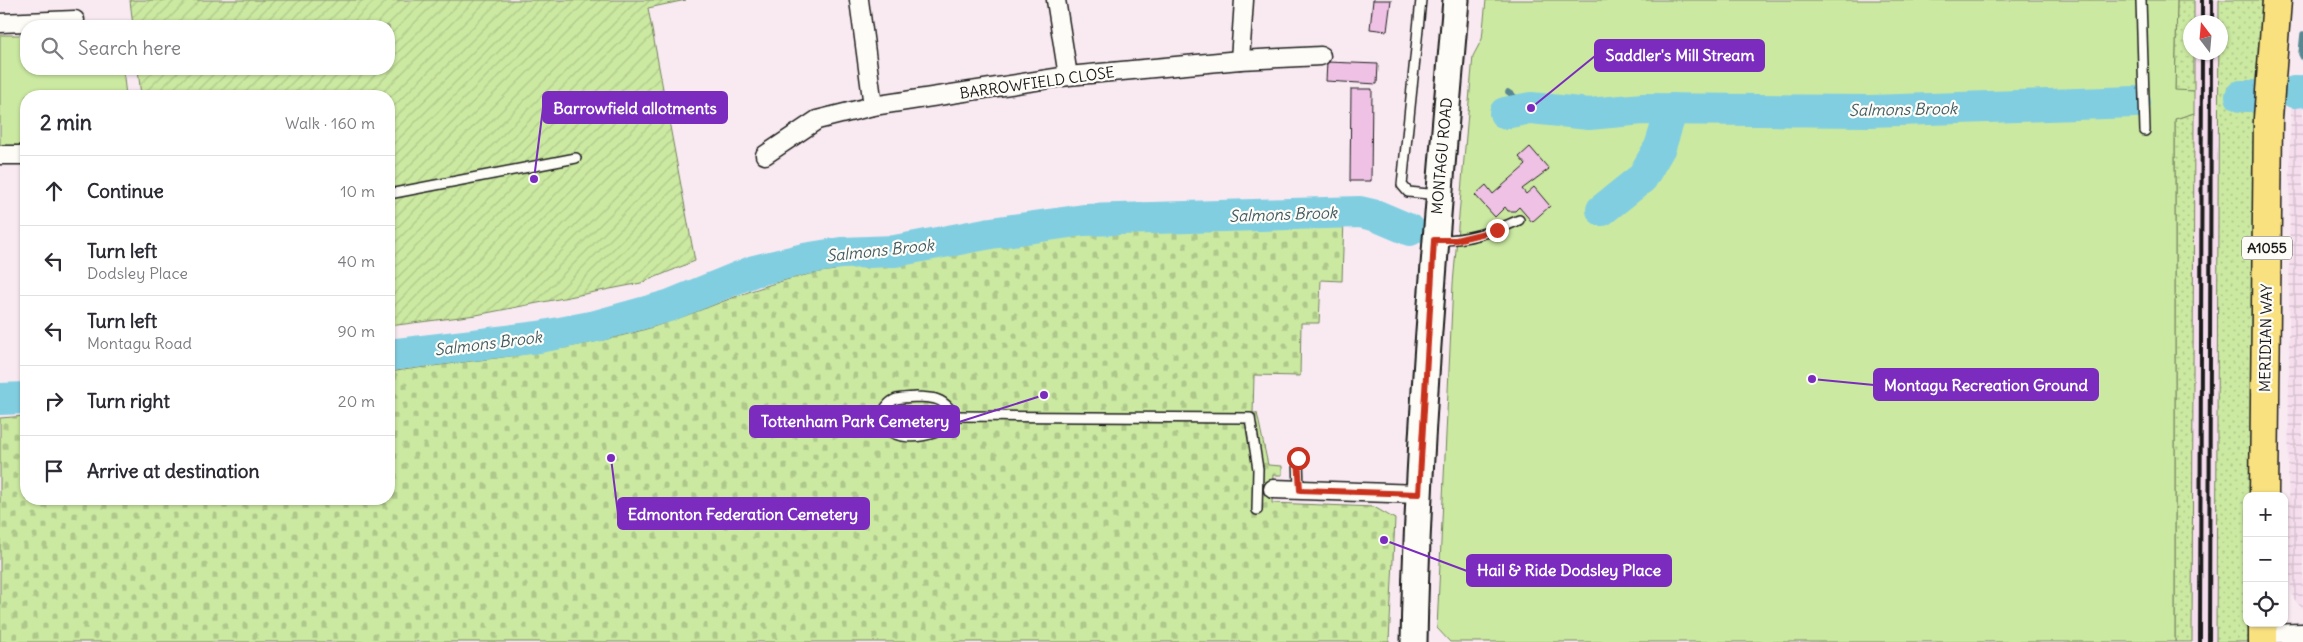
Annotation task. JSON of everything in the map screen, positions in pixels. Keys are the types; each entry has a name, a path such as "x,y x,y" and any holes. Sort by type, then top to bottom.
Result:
{"main road":[{"name":"MONTAGU ROAD","path":"1414,642 1419,494 1434,240 1456,0"},
{"name":"MERIDIAN WAY","path":"2264,492 2268,118 2277,0"}],"street":[{"path":"859,0 873,106"},
{"path":"1056,0 1068,76"},
{"path":"1240,60 1244,0"},
{"path":"0,23 20,22"},
{"name":"BARROWFIELD CLOSE","path":"765,155 817,120 873,106 1068,76 1240,60 1321,56"},
{"path":"0,155 20,154"},
{"path":"1265,489 1419,494"},
{"path":"2263,633 2303,633"}],"lane":[{"path":"1421,0 1402,185 1408,192 1439,195"},
{"path":"2140,0 2145,131"},
{"path":"395,193 576,158"},
{"path":"1434,240 1456,240 1497,230 1519,220"},
{"path":"917,397 938,398 950,409 951,416 949,424 938,433 916,436 895,434 884,424 882,417 884,410 895,399 917,397"},
{"path":"951,416 1250,418 1258,468 1265,489 1256,510"},
{"path":"1298,458 1300,490"}],"shaded area":[{"path":"2194,0 2219,0 2219,15 2194,15"},
{"path":"2194,60 2219,60 2216,642 2192,642"},
{"path":"2303,74 2303,609 2294,600 2291,589 2288,534 2291,110"}],"green space":[{"path":"130,0 686,0 648,8 695,261 641,283 476,315 395,325 395,90 140,90 139,75 395,75 395,20 132,20"},
{"path":"1486,0 2177,0 2175,90 2194,91 2194,113 2175,119 2175,642 1450,642 1437,628 1453,284 1473,56 1482,39"},
{"path":"2177,0 2194,0 2194,15 2183,15 2183,60 2194,60 2194,91 2175,91"},
{"path":"2219,0 2265,0 2255,105 2253,492 2243,492 2243,627 2252,627 2252,642 2216,642 2219,60 2228,60 2228,15 2219,15"},
{"path":"0,35 20,35 20,75 124,75 125,90 20,90 20,145 0,146"},
{"path":"2194,113 2192,642 2175,642 2175,119"},
{"path":"1344,217 1342,281 1321,280 1319,323 1301,323 1300,376 1254,375 1253,413 1257,413 1268,465 1282,466 1282,475 1273,475 1272,503 1374,507 1395,519 1389,642 0,642 0,418 20,416 20,505 395,505 395,371 542,351 632,333 783,281 835,270 835,258 896,255 966,241 1081,225"}],"building":[{"path":"1373,0 1391,0 1387,31 1370,29"},
{"path":"1327,62 1378,64 1377,84 1326,81"},
{"path":"1351,89 1372,89 1371,181 1350,181"},
{"path":"1530,147 1549,169 1522,189 1526,194 1534,187 1550,206 1532,222 1519,207 1515,211 1508,211 1505,207 1495,217 1475,195 1486,185 1493,194 1526,165 1519,157"}],"waterway":[{"path":"2303,34 2301,54 2303,58"},
{"name":"Salmons Brook","path":"2294,92 2303,91"},
{"path":"1508,92 1531,108"},
{"name":"Salmons Brook","path":"2241,96 2252,96"},
{"name":"Salmons Brook","path":"1505,113 1531,108 1589,114 1643,109 1870,111 2135,102"},
{"name":"Salmons Brook","path":"1602,210 1642,178 1660,147 1672,109"},
{"name":"Salmons Brook","path":"395,354 539,337 596,326 668,306 754,271 804,259 841,253 895,251 991,233 1084,220 1360,212 1377,216 1410,230"},
{"name":"Salmons Brook","path":"0,399 20,398"}],"railway":[{"path":"2202,0 2202,15"},
{"path":"2212,0 2212,15"},
{"path":"2200,642 2202,60"},
{"path":"2209,642 2211,60"}],"place":[{"name":"Saddler's Mill Stream","path":"1531,108"},
{"name":"Barrowfield allotments","path":"534,179"},
{"name":"Montagu Recreation Ground","path":"1812,379"},
{"name":"Tottenham Park Cemetery","path":"1044,395"},
{"name":"Edmonton Federation Cemetery","path":"611,458"},
{"name":"Hail & Ride Dodsley Place","path":"1384,540"}],"route":[{"path":"1298,458 1300,490 1419,494 1434,240 1456,240 1497,230"}]}
